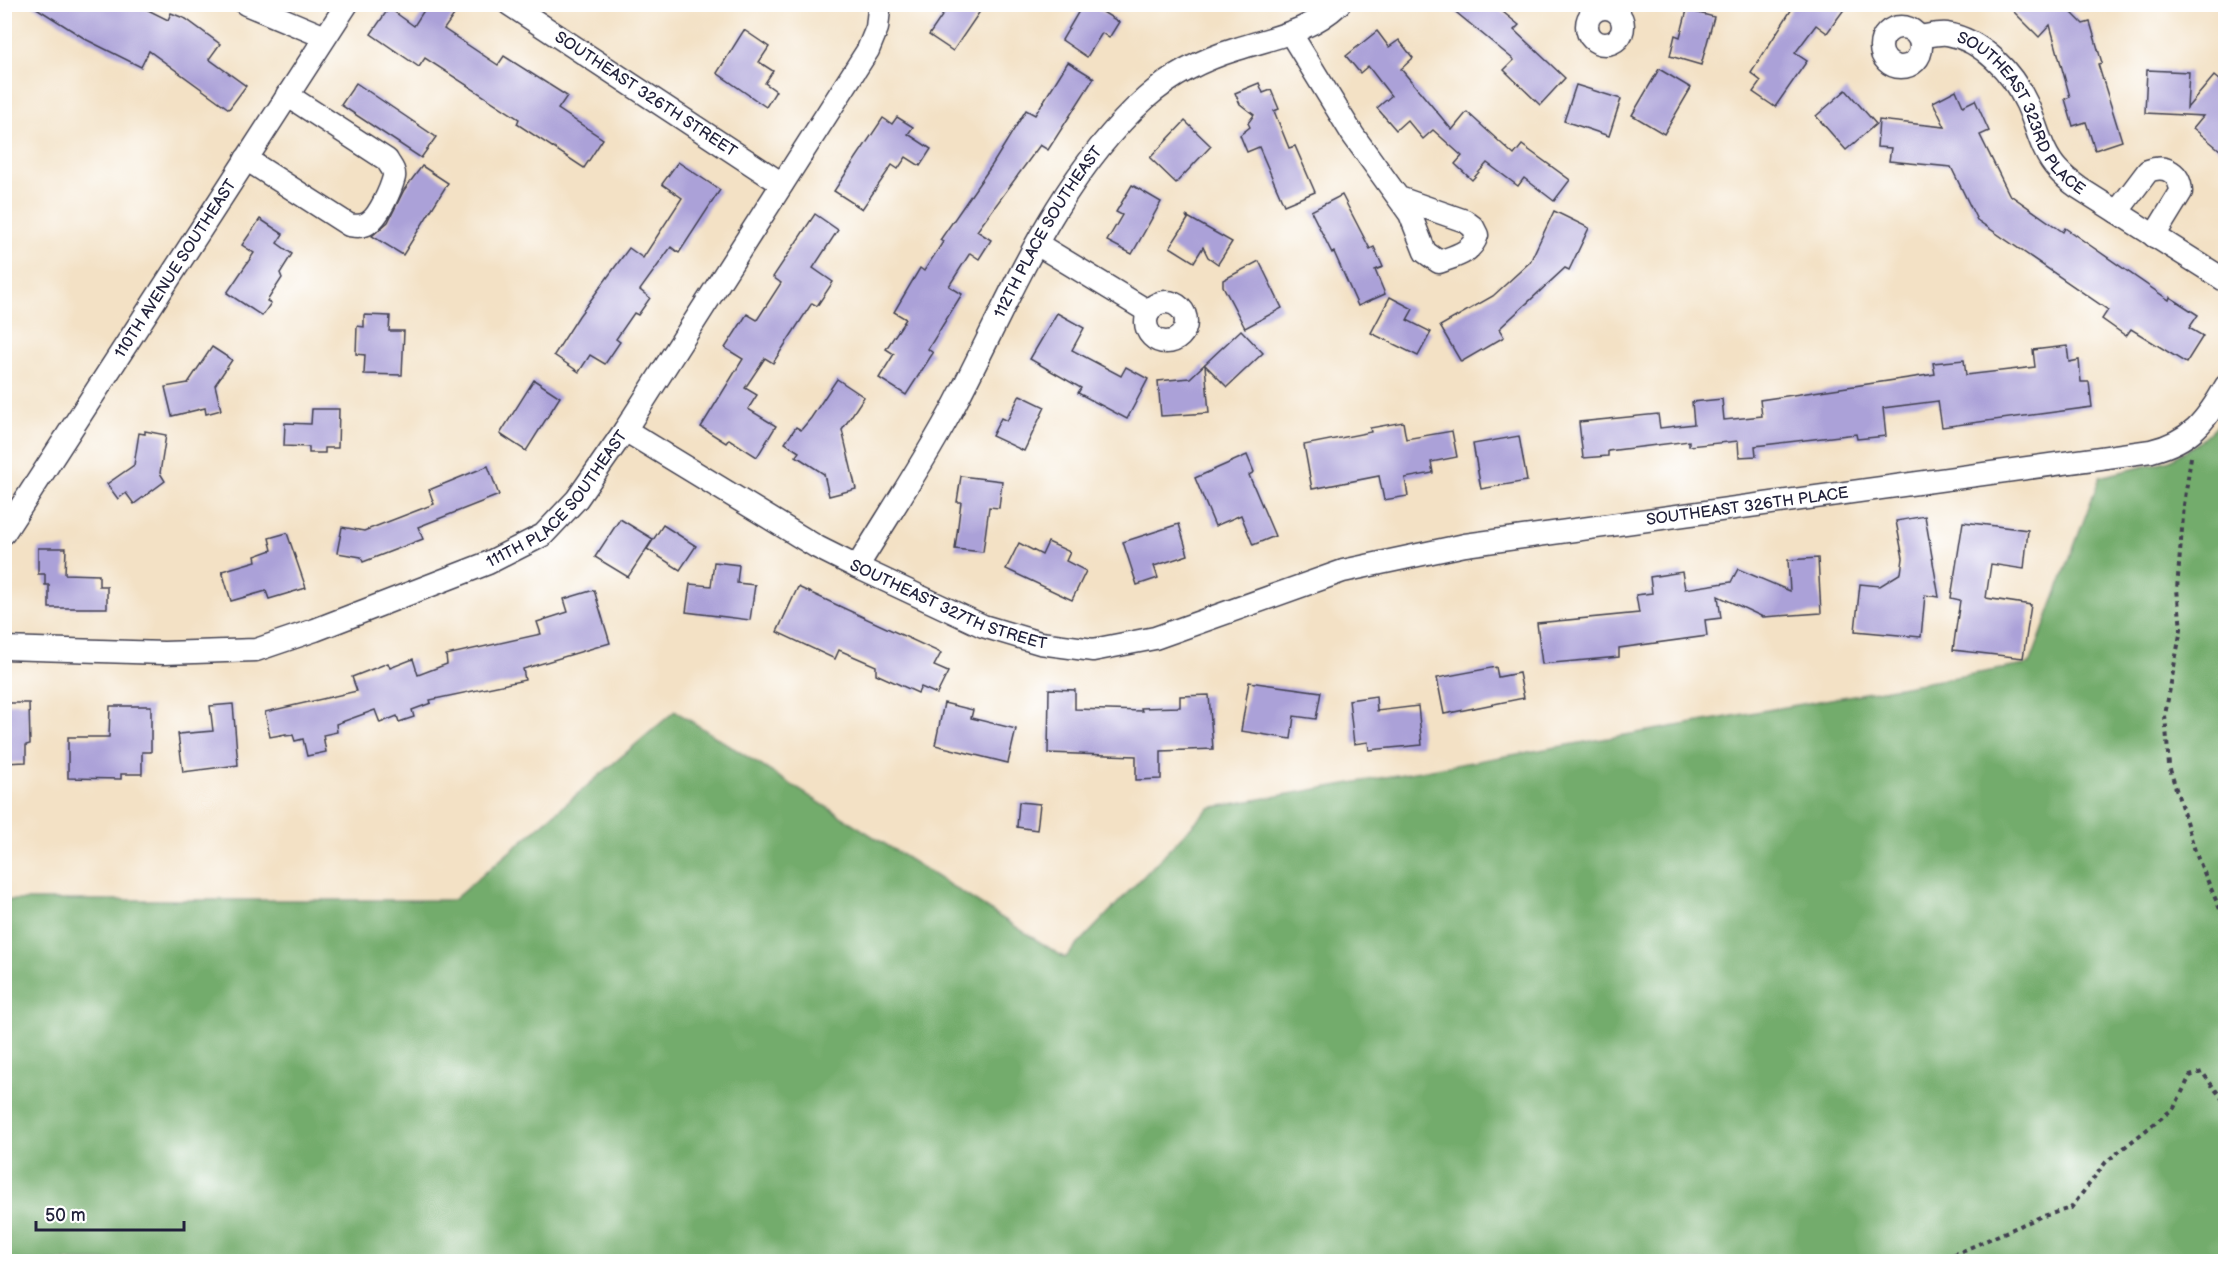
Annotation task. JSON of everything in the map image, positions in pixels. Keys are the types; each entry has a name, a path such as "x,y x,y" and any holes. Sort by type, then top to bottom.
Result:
{"street":[{"path":"246,4 325,37"},
{"name":"110TH AVENUE SOUTHEAST","path":"4,533 347,4"},
{"name":"SOUTHEAST 326TH STREET","path":"509,4 782,184"},
{"name":"112TH PLACE SOUTHEAST","path":"857,567 954,406 1037,244 1059,206 1104,143 1156,89 1186,70 1215,57 1291,34 1318,22 1339,4"},
{"name":"111TH PLACE SOUTHEAST","path":"4,648 164,653 256,650 315,630 488,563 535,541 552,527 570,507 625,430 868,50 877,28 879,9"},
{"path":"1291,34 1353,135 1399,198"},
{"name":"SOUTHEAST 323RD PLACE","path":"1919,37 1945,34 1970,42 1992,57 2012,78 2026,104 2044,148 2057,170 2079,188 2226,281"},
{"path":"246,159 349,225 361,226 370,222 378,212 393,178 393,170 387,160 288,95"},
{"path":"2117,212 2148,171 2163,168 2171,171 2177,177 2181,192 2154,236"},
{"path":"1037,244 1149,312"},
{"name":"SOUTHEAST 326TH PLACE","path":"1299,584 1399,557 1465,545 2151,451 2173,446 2195,431 2211,412 2226,386"},
{"name":"SOUTHEAST 327TH STREET","path":"625,430 817,547 983,626 1040,643 1093,650 1155,638 1299,584"}],"path":[{"path":"2195,431 2184,505 2177,589 2181,629 2165,715 2169,766 2196,854 2226,924"},
{"path":"1936,1262 2040,1217 2071,1208 2106,1162 2174,1108 2190,1077 2202,1072 2226,1104"}],"green space":[{"path":"2225,418 2225,1261 5,1261 5,900 453,900 675,711 1065,958 1209,808 2030,664 2100,477 2170,460 2198,443"}],"building":[{"path":"30,4 136,4 168,20 171,13 186,19 220,44 209,59 246,86 229,109 149,51 141,67 87,40"},
{"path":"428,4 439,4 454,15 444,29 498,65 504,56 567,96 558,109 603,139 584,168 517,124 519,119 425,58 419,67 371,34 389,8 414,26"},
{"path":"950,4 985,4 953,51 929,35"},
{"path":"1083,4 1090,4 1119,22 1109,38 1102,33 1087,57 1062,40"},
{"path":"1446,4 1493,4 1519,25 1514,30 1565,78 1540,105 1504,70 1514,60"},
{"path":"1795,4 1848,4 1827,33 1816,25 1795,53 1807,61 1775,107 1753,92 1761,81 1751,73"},
{"path":"2006,4 2070,4 2067,8 2083,24 2090,22 2102,63 2098,64 2122,141 2095,150 2086,122 2073,126 2065,99 2070,97 2050,25 2039,37"},
{"path":"1687,10 1714,17 1701,65 1670,56 1675,35 1680,37"},
{"path":"744,30 769,47 759,62 773,71 765,83 776,91 766,107 717,73"},
{"path":"1377,31 1389,47 1399,40 1413,58 1401,69 1452,130 1467,112 1514,155 1522,145 1570,180 1554,201 1524,178 1518,186 1487,163 1472,180 1455,164 1462,156 1433,130 1423,139 1407,120 1396,130 1377,108 1391,96 1368,66 1360,73 1346,56"},
{"path":"1068,62 1094,78 1048,150 1040,145 977,231 991,240 979,259 970,253 949,286 962,294 928,349 933,353 906,395 879,378 894,354 886,349 906,319 894,312 920,268 924,271 943,242 940,240 992,165 1026,110 1035,115"},
{"path":"1659,69 1691,88 1664,134 1632,115"},
{"path":"2147,70 2189,72 2187,108 2214,76 2226,86 2226,155 2193,128 2203,116 2145,113"},
{"path":"356,83 436,137 421,158 341,105"},
{"path":"1259,83 1263,93 1271,90 1279,109 1274,111 1289,148 1295,146 1315,192 1284,205 1259,147 1247,152 1240,135 1250,127 1248,123 1254,115 1240,104 1235,93"},
{"path":"1576,85 1621,99 1609,136 1564,121"},
{"path":"1846,90 1876,124 1846,150 1816,116"},
{"path":"1956,90 1963,106 1975,100 1989,131 1980,135 2009,194 2063,232 2065,228 2169,300 2170,297 2198,315 2189,328 2203,336 2186,363 2131,329 2126,336 2102,319 2108,310 1977,220 1951,167 1889,161 1891,148 1877,147 1879,120 1945,127 1933,102"},
{"path":"897,117 913,127 908,134 931,149 920,166 906,157 898,169 892,165 862,209 834,191 883,118 892,124"},
{"path":"1185,121 1211,146 1176,183 1150,158"},
{"path":"678,162 720,190 679,253 671,247 640,290 650,298 638,315 634,313 616,339 620,342 605,364 590,355 579,372 554,355 579,316 629,248 643,258 682,198 662,184"},
{"path":"422,166 448,183 403,255 372,236 388,222 404,190"},
{"path":"1132,185 1161,202 1132,254 1107,241 1122,215 1116,212"},
{"path":"1342,195 1370,249 1374,247 1383,267 1375,270 1385,294 1358,306 1334,252 1332,253 1311,211"},
{"path":"1554,211 1589,228 1569,270 1565,268 1499,329 1504,337 1461,362 1440,326 1493,296 1530,262"},
{"path":"815,214 838,230 813,268 833,282 817,306 812,303 773,363 765,358 745,388 757,395 748,409 776,426 757,457 729,439 726,443 701,427 743,359 725,348 747,314 757,320 781,283 773,277"},
{"path":"1186,216 1232,242 1218,264 1208,257 1203,247 1194,262 1170,247 1188,219"},
{"path":"260,219 283,234 277,243 292,254 280,273 282,278 267,301 271,303 262,316 227,293 254,253 242,245"},
{"path":"1259,261 1282,308 1245,328 1223,286 1223,280"},
{"path":"1390,297 1413,309 1407,320 1431,332 1418,356 1371,333"},
{"path":"1057,313 1084,328 1072,350 1121,376 1126,367 1148,379 1127,419 1078,393 1081,388 1030,359"},
{"path":"364,315 390,316 389,331 404,331 402,375 364,374 365,355 356,354 357,326 364,327"},
{"path":"1241,330 1263,353 1227,387 1205,365 1209,413 1161,416 1158,381 1190,378"},
{"path":"2067,346 2069,362 2079,360 2081,382 2089,382 2092,407 1942,427 1938,401 1883,408 1886,436 1857,439 1856,434 1755,446 1756,456 1739,457 1738,441 1689,446 1689,441 1608,451 1608,456 1583,458 1579,422 1658,414 1660,428 1694,424 1692,402 1722,399 1724,420 1762,416 1760,400 1935,374 1933,363 1964,360 1966,375 2035,367 2033,350"},
{"path":"212,347 232,360 215,385 221,410 206,414 205,408 172,416 165,387 188,383"},
{"path":"837,379 864,397 842,430 856,489 829,496 824,474 796,456 799,452 785,443 796,427 801,430 811,418"},
{"path":"534,380 560,397 526,451 500,434"},
{"path":"1020,395 1045,407 1024,451 992,436 1001,418 1007,421"},
{"path":"312,409 339,409 338,448 325,448 325,453 309,453 309,447 284,446 285,423 311,424"},
{"path":"1403,422 1406,439 1452,431 1457,457 1431,462 1433,473 1405,478 1408,496 1384,500 1379,476 1312,489 1304,445 1371,432 1370,428"},
{"path":"145,431 166,435 160,473 165,481 134,504 126,493 118,499 107,484 134,465 139,433 145,434"},
{"path":"1519,436 1527,481 1481,489 1473,444"},
{"path":"1247,455 1254,472 1249,475 1275,536 1253,545 1241,515 1215,526 1195,478"},
{"path":"488,466 499,495 418,527 423,539 363,562 361,557 337,553 342,527 364,531 434,504 429,490"},
{"path":"961,476 1002,481 999,508 989,507 983,552 955,549 961,502 957,502"},
{"path":"1925,516 1939,597 1925,595 1921,637 1855,631 1860,584 1880,586 1901,573 1903,558 1896,521"},
{"path":"620,519 653,539 628,577 595,557"},
{"path":"1963,522 2028,530 2024,569 1991,564 1986,598 2031,605 2023,658 1953,650 1960,600 1951,598"},
{"path":"1179,524 1188,555 1154,566 1158,578 1137,585 1123,542"},
{"path":"663,525 696,546 680,570 647,549"},
{"path":"287,533 306,588 269,599 266,591 231,601 222,571 256,561 255,556 272,550 269,538"},
{"path":"1048,542 1070,552 1066,561 1086,571 1072,600 1006,569 1019,543 1042,555"},
{"path":"38,548 66,548 65,574 99,575 99,586 107,586 107,608 49,608 49,585 45,585 45,574 38,574"},
{"path":"1818,558 1821,613 1763,617 1718,596 1721,618 1705,620 1707,636 1619,648 1619,657 1542,664 1537,623 1639,613 1636,595 1652,593 1650,577 1682,572 1685,589 1731,582 1738,569 1790,591 1788,560"},
{"path":"714,562 739,565 737,583 755,585 750,620 686,612 690,584 711,586"},
{"path":"798,587 941,653 934,666 948,672 937,694 921,687 918,693 876,674 876,666 839,650 835,659 777,632"},
{"path":"594,590 610,643 523,669 525,680 430,700 431,703 412,710 414,717 399,722 397,716 380,723 375,710 336,724 337,732 323,735 326,752 307,756 303,739 295,741 293,735 286,736 286,734 270,737 265,712 357,691 352,677 388,663 390,668 413,659 418,675 447,664 446,655 541,634 537,622 568,612 564,599"},
{"path":"1496,667 1498,677 1519,673 1524,698 1444,714 1437,678"},
{"path":"1249,682 1321,692 1316,719 1294,716 1291,739 1241,731"},
{"path":"1049,689 1075,690 1075,709 1142,711 1141,708 1180,707 1180,696 1209,695 1213,749 1161,751 1161,779 1136,780 1136,756 1048,753"},
{"path":"1376,696 1377,711 1418,706 1422,745 1369,750 1368,742 1354,744 1349,700"},
{"path":"4,703 29,703 30,744 26,745 26,762 4,763"},
{"path":"944,703 973,710 971,718 1016,729 1008,763 935,745"},
{"path":"233,704 238,765 183,772 178,734 213,731 210,706"},
{"path":"110,706 151,706 151,752 142,752 142,774 121,774 121,779 68,778 68,737 109,737"},
{"path":"1019,802 1040,804 1037,830 1017,827"}]}
